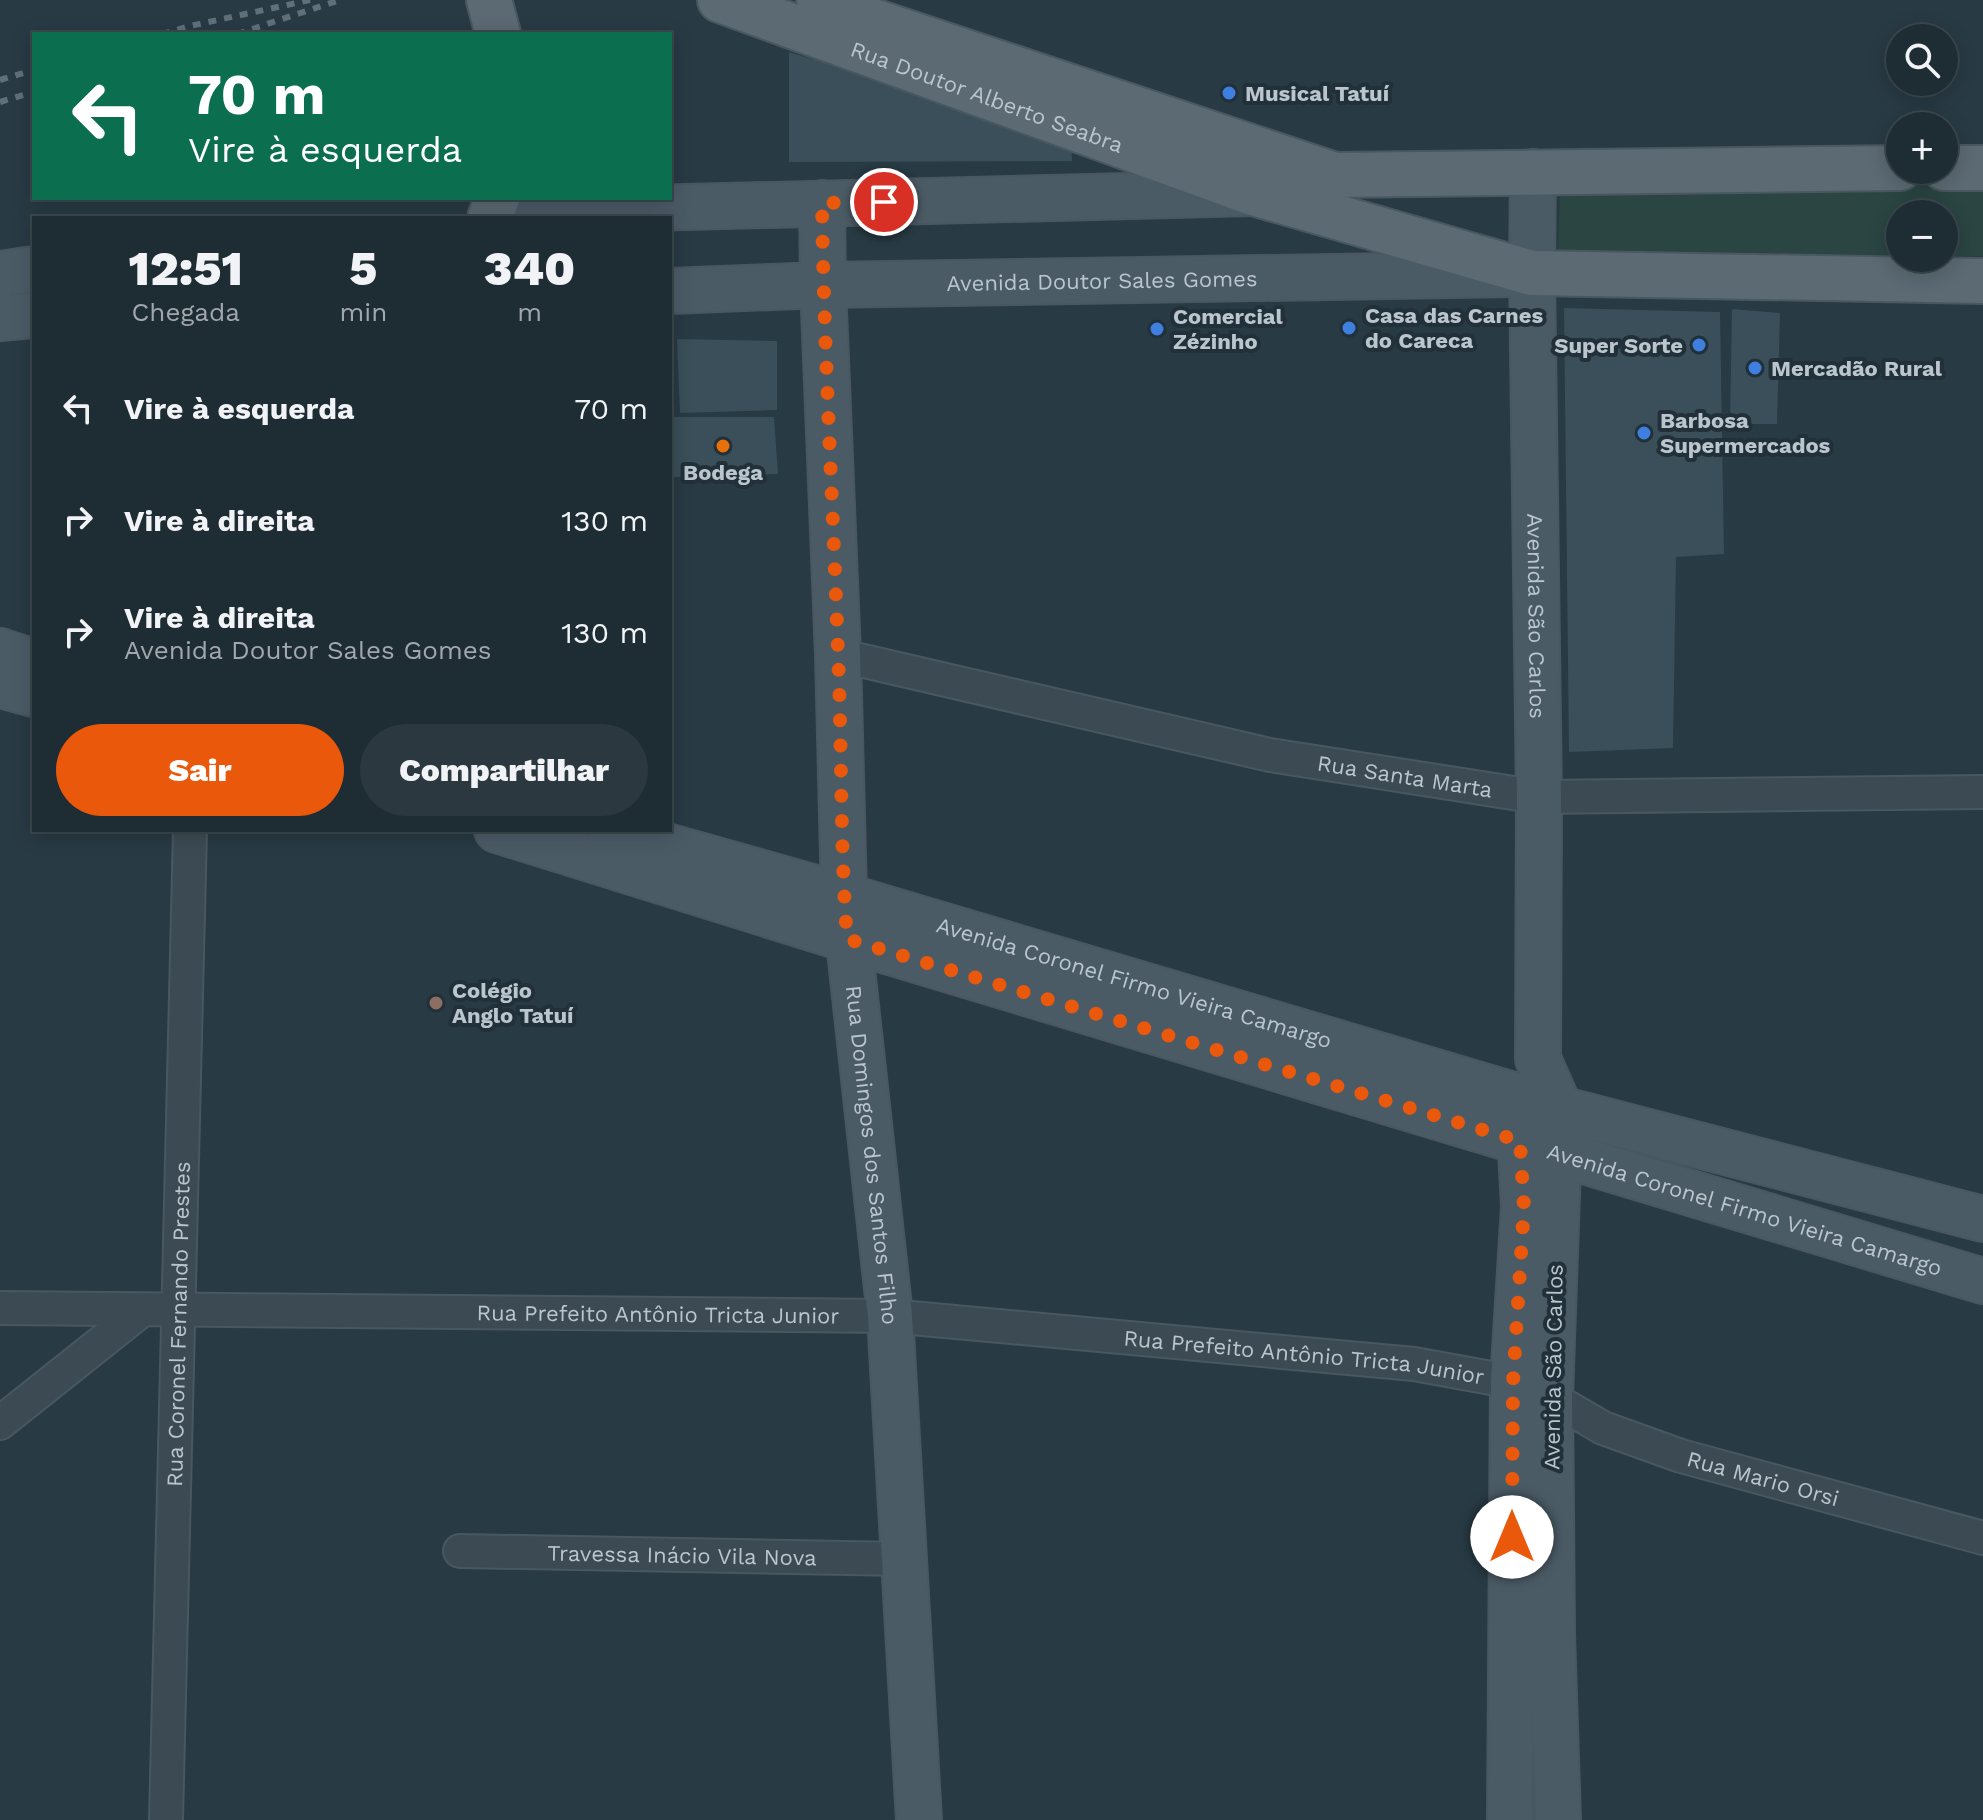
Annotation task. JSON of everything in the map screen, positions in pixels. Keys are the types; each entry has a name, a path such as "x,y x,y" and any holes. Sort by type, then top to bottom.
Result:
{"main road":[{"path":"489,0 497,32"},
{"name":"Rua Doutor Alberto Seabra","path":"720,0 1253,193"},
{"name":"Rua Doutor Alberto Seabra","path":"819,0 834,8 1335,175"},
{"name":"Avenida Doutor Sales Gomes","path":"532,216 607,209 1253,193 1335,175 1886,168"},
{"path":"1958,168 1983,168"},
{"name":"Avenida São Carlos","path":"1510,1820 1532,1389 1540,1147 1528,1078 1539,797 1533,172"},
{"name":"Avenida Doutor Sales Gomes","path":"1253,193 1532,273"},
{"name":"Rua Domingos dos Santos Filho","path":"822,203 845,917 890,1316 919,1820"},
{"path":"0,274 32,269"},
{"name":"Avenida Doutor Sales Gomes","path":"672,291 823,285 1532,273 1983,281"},
{"path":"0,318 32,315"},
{"path":"0,651 32,661"},
{"path":"0,685 32,693"},
{"name":"Avenida Coronel Firmo Vieira Camargo","path":"505,832 845,917 1528,1078 1560,1109 1983,1219"},
{"name":"Avenida Coronel Firmo Vieira Camargo","path":"615,832 845,917 1540,1147 1983,1281"},
{"path":"1540,1147 1560,1109"},
{"name":"Avenida São Carlos","path":"1532,1389 1552,1633 1558,1820"}],"street":[{"name":"Rua Santa Marta","path":"838,655 1270,755 1539,797 1983,792"},
{"name":"Rua Coronel Fernando Prestes","path":"166,1820 190,832"},
{"name":"Rua Prefeito Antônio Tricta Junior","path":"0,1308 890,1316 1414,1364 1532,1389"},
{"path":"0,1423 142,1310"},
{"name":"Rua Mario Orsi","path":"1532,1389 1603,1428 1681,1456 1983,1538"},
{"name":"Travessa Inácio Vila Nova","path":"460,1551 903,1559"}],"green space":[{"path":"1983,186 1983,256 1958,256 1958,200 1886,200 1886,255 1558,253 1560,188"}],"building":[{"path":"789,52 1071,138 1072,161 789,162"},
{"name":"Barbosa Supermercados","path":"1564,308 1720,312 1724,554 1676,557 1673,748 1569,752"},
{"name":"Mercadão Rural","path":"1732,309 1780,313 1777,424 1730,424"},
{"path":"677,339 777,341 777,410 680,413"},
{"name":"Bodega","path":"672,417 774,417 778,474 672,477"}],"railway":[{"path":"169,32 310,0"},
{"path":"243,32 340,0"},
{"path":"0,80 32,71"},
{"path":"0,102 32,93"}],"place":[{"name":"Musical Tatuí","path":"1229,93"},
{"name":"Casa das Carnes do Careca","path":"1349,328"},
{"name":"Comercial Zézinho","path":"1157,329"},
{"name":"Super Sorte","path":"1699,345"},
{"name":"Mercadão Rural","path":"1755,368"},
{"name":"Barbosa Supermercados","path":"1644,433"},
{"name":"Bodega","path":"723,446"},
{"name":"Colégio Anglo Tatuí","path":"436,1003"}],"route":[{"path":"884,202 822,203 847,939 1520,1141 1524,1207 1513,1382 1512,1537"}]}
